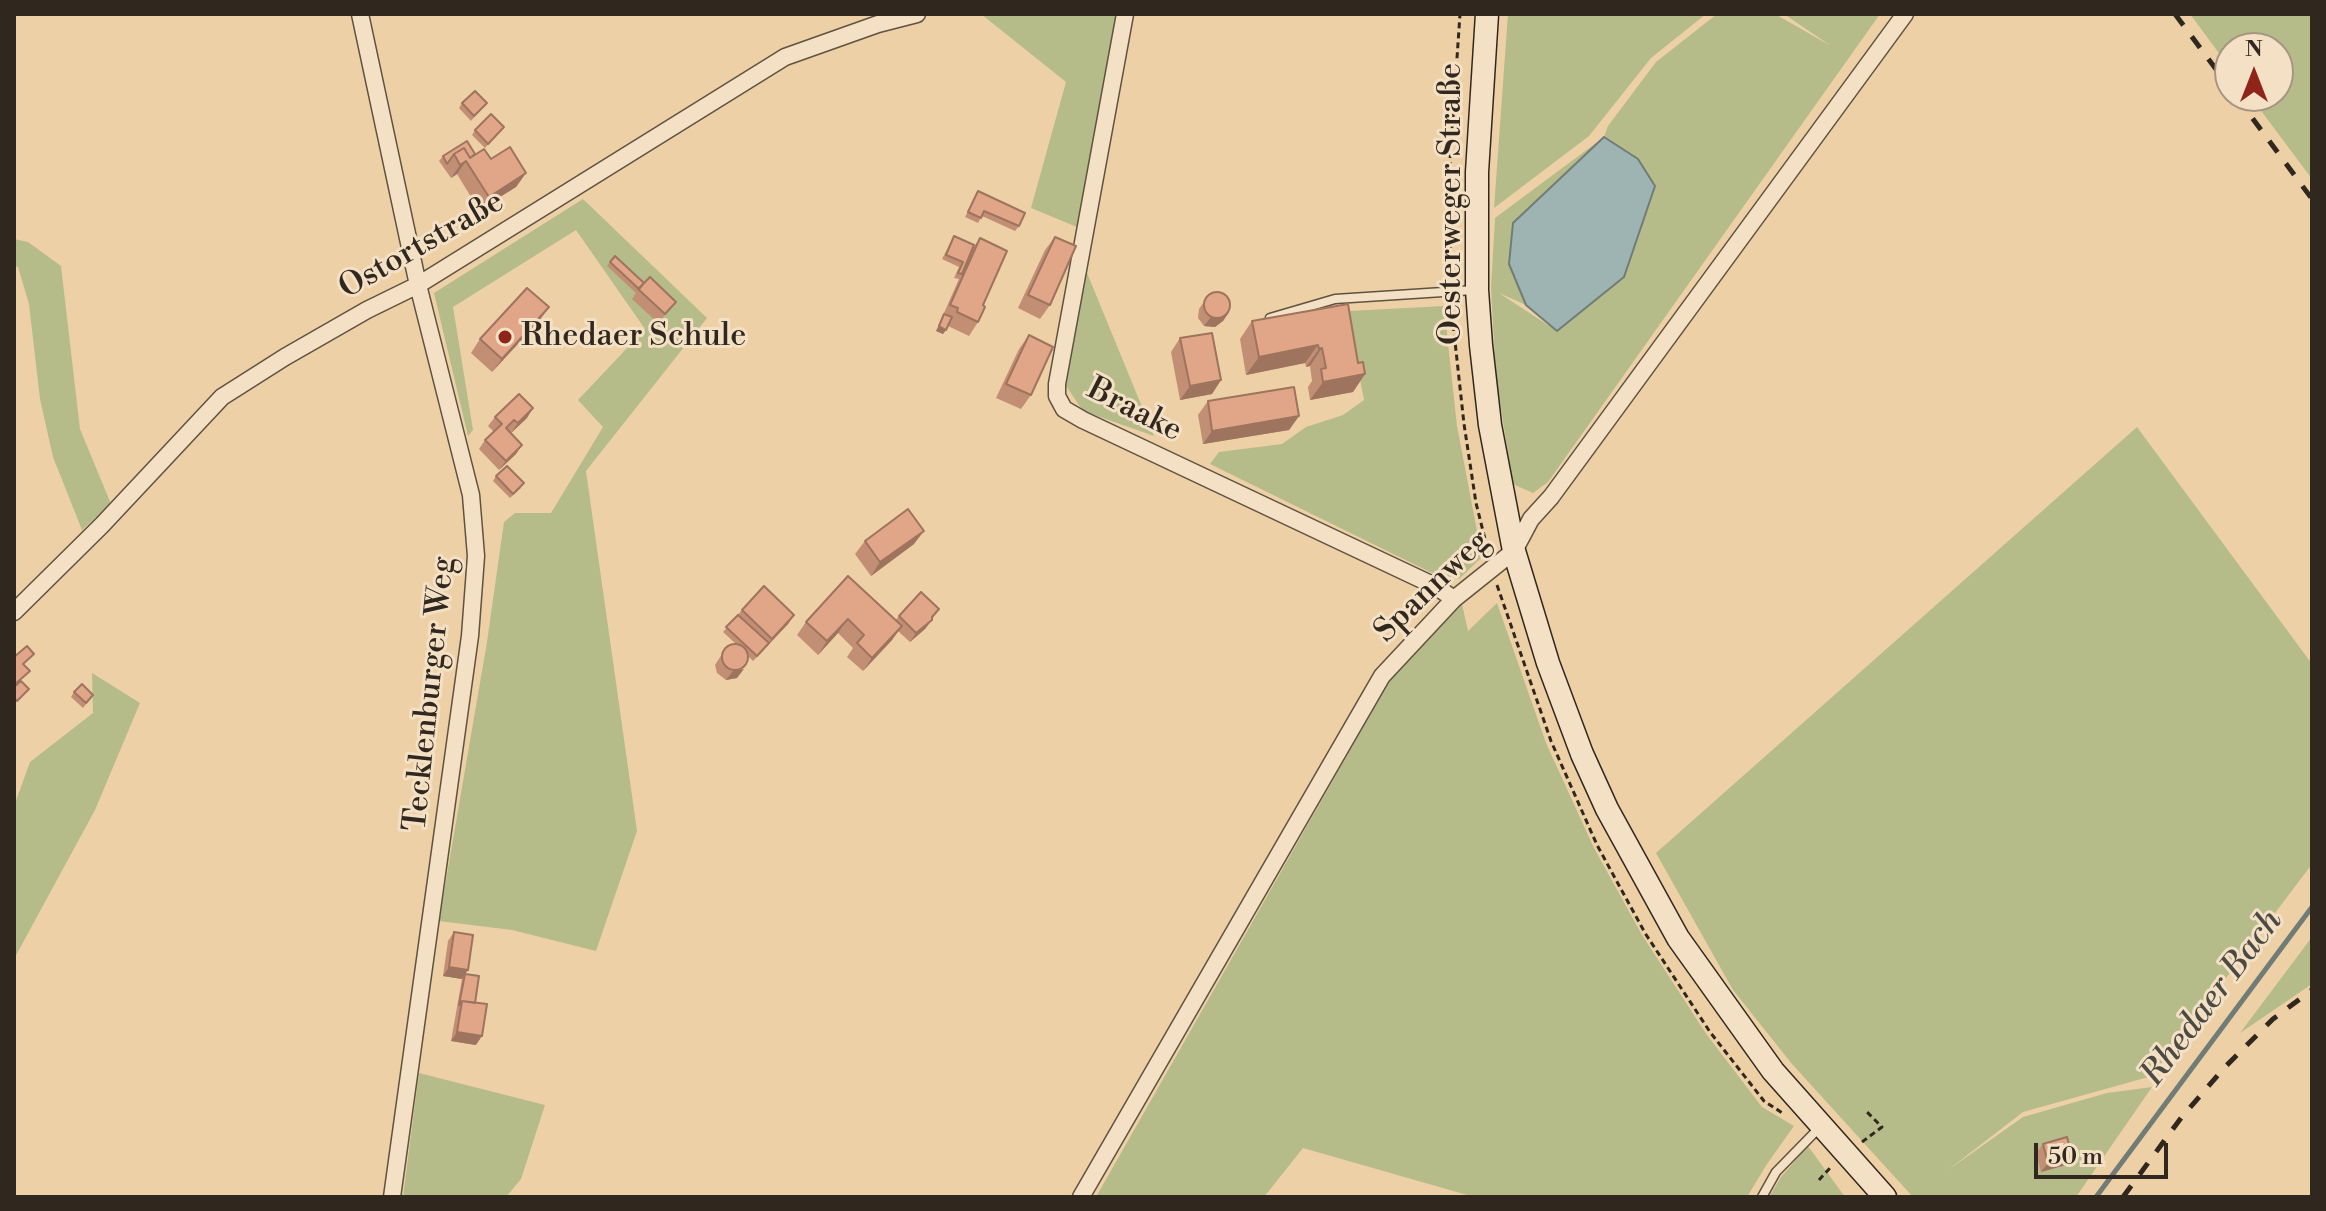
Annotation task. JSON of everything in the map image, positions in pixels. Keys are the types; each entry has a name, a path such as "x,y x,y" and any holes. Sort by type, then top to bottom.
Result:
{"street":[{"name":"Tecklenburger Weg","path":"360,14 418,285 471,495 476,556 470,636 392,1197"},
{"name":"Ostortstraße","path":"14,612 102,525 222,397 367,310 418,285 785,57 878,24 917,14"},
{"name":"Braake","path":"1125,14 1057,384 1057,396 1064,409 1435,586 1454,599"},
{"name":"Oesterweger Straße","path":"1487,14 1477,172 1477,290 1481,345 1490,425 1514,551 1565,712 1634,860 1678,938 1773,1071 1885,1197"},
{"name":"Spannweg","path":"1081,1197 1382,676 1454,599 1514,551 1531,519 1560,484 1905,14"}],"lane":[{"path":"1270,318 1335,299 1477,290"},
{"path":"1762,1197 1776,1172 1820,1127"}],"path":[{"path":"1460,14 1450,161 1450,292 1454,345 1476,503 1501,603 1551,741 1597,845 1645,933 1710,1032 1764,1101 1785,1115"},
{"path":"1856,1147 1882,1127 1865,1110"},
{"path":"1829,1161 1840,1173"},
{"path":"1819,1180 1830,1168"}],"green space":[{"path":"981,14 1118,14 1077,227 1031,208 1066,82"},
{"path":"1508,14 1706,14 1651,58 1589,136 1494,208"},
{"path":"1717,14 1775,14 1831,46 1784,14 1880,14 1548,482 1533,493 1513,484 1496,378 1491,288 1495,218 1604,137 1608,126 1656,62","holes":["1605,137 1557,331 1499,293 1526,305 1509,264 1513,223"]},
{"path":"2190,14 2312,14 2312,179 2262,112 2294,112 2294,32 2214,32 2214,46"},
{"path":"583,199 707,318 586,471 637,831 596,951 512,930 439,921 487,642 504,522 515,513 551,513 603,427 578,400 645,329 576,230 453,307 473,430 468,436 434,293"},
{"path":"14,239 28,242 61,266 80,429 111,504 82,530 53,457 40,399 29,304 18,267 14,266"},
{"path":"1085,268 1154,436 1083,411 1062,380"},
{"path":"1444,306 1457,426 1482,557 1459,579 1434,574 1210,464 1219,452 1282,444 1306,427 1343,415 1364,400 1349,311"},
{"path":"2137,427 2312,664 2312,864 2152,1076 2023,1112 1948,1170 2023,1117 2107,1093 2152,1087 2076,1197 1913,1197 1792,1064 1733,990 1656,853"},
{"path":"1497,603 1546,743 1594,848 1642,935 1707,1035 1762,1107 1794,1126 1747,1197 1474,1197 1303,1148 1264,1197 1096,1197 1390,680 1462,604 1468,631"},
{"path":"92,673 140,703 95,810 14,959 14,806 30,762 93,713"},
{"path":"2312,937 2312,984 2240,1033"},
{"path":"419,1073 545,1105 521,1179 506,1197 403,1197"},
{"path":"1808,1146 1845,1197 1769,1197 1781,1177"}],"water":[{"path":"1604,137 1638,159 1655,186 1624,277 1557,331 1526,305 1509,264 1513,223"}],"building":[{"path":"475,91 487,103 474,116 462,103"},
{"path":"491,114 504,127 488,144 475,130"},
{"path":"467,141 475,154 470,158 464,148 454,154 447,164 443,156"},
{"path":"510,147 526,173 489,197 466,161 460,165 454,154 464,148 470,158 484,149 491,159"},
{"path":"978,191 1025,213 1019,226 984,211 981,218 968,212"},
{"path":"954,236 974,245 962,274 958,273 963,262 946,255"},
{"path":"1055,237 1076,246 1050,305 1028,295"},
{"path":"980,238 1007,251 978,322 950,305"},
{"path":"615,256 644,283 639,289 610,262"},
{"path":"650,277 676,302 665,314 638,289"},
{"name":"Rhedaer Schule","path":"527,288 549,307 502,359 480,339"},
{"path":"1217,292 1226,296 1230,305 1226,314 1217,318 1208,314 1204,305 1208,296"},
{"path":"1348,304 1358,363 1363,362 1365,374 1323,382 1321,369 1326,368 1322,348 1319,349 1318,345 1259,357 1252,321"},
{"path":"944,314 952,317 946,330 939,326"},
{"path":"1212,333 1221,380 1190,386 1180,338"},
{"path":"1029,335 1053,347 1031,395 1006,384"},
{"path":"1294,387 1299,416 1212,431 1208,401"},
{"path":"519,394 533,408 518,423 514,420 506,428 522,445 506,461 485,440 502,424 495,417"},
{"path":"507,466 524,483 513,494 496,476"},
{"path":"908,509 924,531 880,562 865,541"},
{"path":"848,576 902,626 872,658 857,643 864,635 848,619 827,641 806,622"},
{"path":"764,586 794,615 772,639 742,610"},
{"path":"921,592 939,609 932,620 916,633 899,616"},
{"path":"738,615 769,643 757,656 726,627"},
{"path":"735,644 744,648 748,657 744,666 735,670 726,666 722,657 726,648"},
{"path":"27,646 34,654 23,664 30,671 14,685 14,657"},
{"path":"21,681 29,689 17,701 14,687"},
{"path":"82,684 93,695 86,703 74,692"},
{"path":"454,932 473,935 468,970 449,967"},
{"path":"465,974 479,976 475,1003 462,1001 459,1005"},
{"path":"462,1001 487,1004 482,1036 457,1032"},
{"path":"2067,1137 2072,1156 2048,1163 2043,1144"}],"waterway":[{"name":"Rhedaer Bach","path":"2096,1197 2312,907"}],"railway":[{"path":"2175,14 2214,66"},
{"path":"2248,112 2312,199"},
{"path":"2123,1197 2181,1118 2224,1068 2273,1019 2312,990"}],"place":[{"name":"Rhedaer Schule","path":"505,337"}]}
